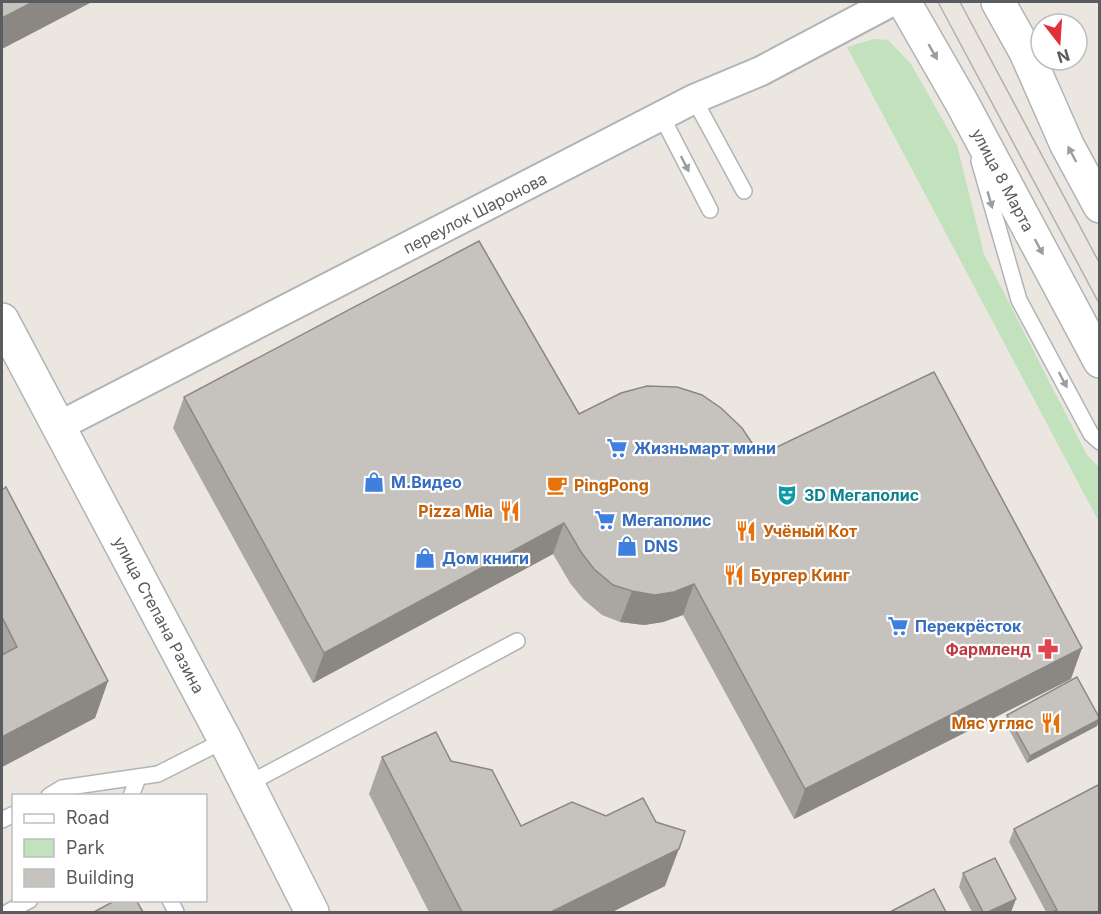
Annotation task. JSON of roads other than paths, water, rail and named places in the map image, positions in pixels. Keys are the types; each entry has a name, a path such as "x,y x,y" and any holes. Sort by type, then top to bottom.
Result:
{"street":[{"name":"переулок Шаронова","path":"58,426 694,99 761,70 891,2"},
{"name":"улица 8 Марта","path":"904,2 962,103 1100,361"},
{"path":"998,2 1026,52 1067,145 1100,206"},
{"name":"улица Степана Разина","path":"2,320 225,740 312,912"}],"lane":[{"path":"694,99 744,191"},
{"path":"962,103 1019,300 1091,434 1100,442"},
{"path":"662,117 710,210"},
{"path":"246,785 517,641"},
{"path":"50,794 62,788 158,774 225,740"},
{"path":"131,794 138,778"},
{"path":"8,912 26,902"}],"tram line":[{"path":"938,2 1100,305"},
{"path":"960,2 1100,264"}],"place":[{"name":"Жизньмарт мини","path":"617,448"},
{"name":"М.Видео","path":"374,482"},
{"name":"PingPong","path":"557,485"},
{"name":"3D Мегаполис","path":"787,495"},
{"name":"Pizza Mia","path":"510,511"},
{"name":"Мегаполис","path":"605,520"},
{"name":"Учёный Кот","path":"746,531"},
{"name":"DNS","path":"627,546"},
{"name":"Дом книги","path":"425,558"},
{"name":"Бургер Кинг","path":"734,575"},
{"name":"Перекрёсток","path":"898,626"},
{"name":"Фармленд","path":"1048,649"},
{"name":"Мяс угляс","path":"1051,723"}]}
